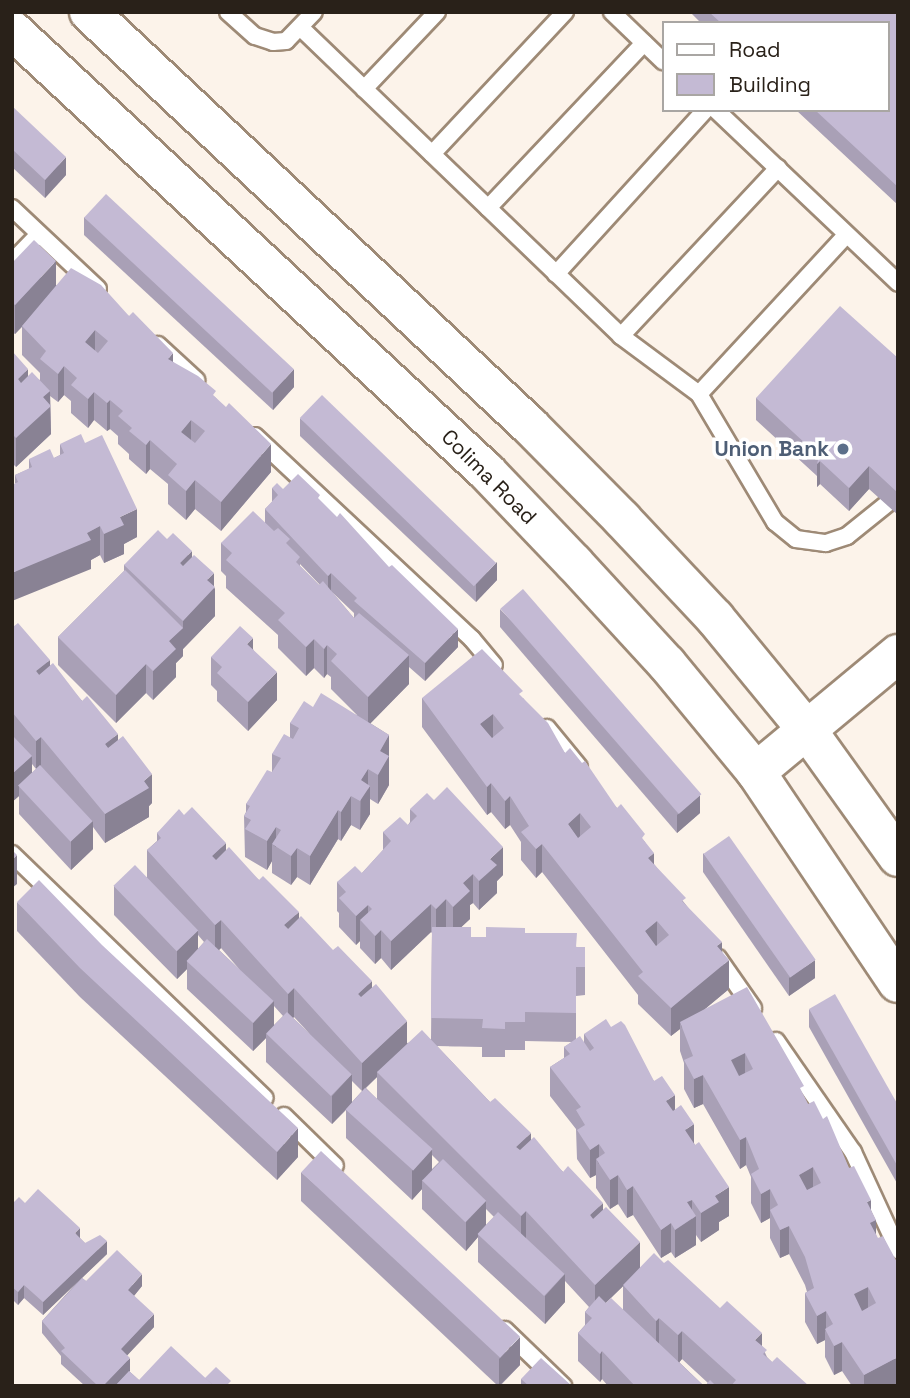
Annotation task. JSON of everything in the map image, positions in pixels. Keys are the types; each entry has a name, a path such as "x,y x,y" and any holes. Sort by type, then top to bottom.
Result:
{"main road":[{"path":"89,12 530,426 715,618 807,730 898,858"},
{"name":"Colima Road","path":"12,30 487,472 667,664 756,772 898,984"},
{"path":"756,772 898,654"}],"lane":[{"path":"228,12 255,36 273,42 286,41 314,12"},
{"path":"365,89 438,12"},
{"path":"432,154 565,12"},
{"path":"612,12 662,60"},
{"path":"300,27 621,336 699,394 775,522 796,539 826,543 848,536 887,504"},
{"path":"488,208 644,43"},
{"path":"556,274 703,112"},
{"path":"718,112 898,282"},
{"path":"621,336 778,168"},
{"path":"12,208 110,300"},
{"path":"12,262 39,234"},
{"path":"699,394 846,235"},
{"path":"150,337 210,394"},
{"path":"240,422 472,639 507,680"},
{"path":"533,712 594,784"},
{"path":"12,854 353,1183"},
{"path":"705,939 853,1152 898,1250"},
{"path":"493,1318 564,1386"}],"building":[{"path":"709,12 898,12 898,187 817,112 889,112 889,21 719,21"},
{"path":"12,106 66,157 45,180 12,149"},
{"path":"106,194 294,369 272,393 84,217"},
{"path":"34,240 56,261 15,305 12,303 12,263"},
{"path":"71,268 101,285 129,316 133,312 173,353 168,359 198,376 216,391 213,395 226,407 229,403 271,444 221,502 195,480 186,491 168,475 177,464 150,440 146,445 129,431 132,428 118,416 123,411 110,400 107,403 94,392 88,399 71,385 77,378 64,366 58,374 40,359 46,351 22,326","holes":["95,330 108,341 98,353 85,342","191,420 205,431 195,443 181,432"]},
{"name":"Union Bank","path":"840,306 898,358 898,493 869,466 849,488 820,461 817,464 819,456 756,398"},
{"path":"12,351 28,369 18,379 21,383 32,372 50,391 43,397 51,406 16,438 12,434"},
{"path":"322,395 496,563 474,586 300,418"},
{"path":"81,434 85,443 102,435 137,509 120,517 124,525 104,534 100,526 87,533 91,540 12,573 12,485 18,482 15,475 32,467 29,459 50,449 54,458 64,453 60,444"},
{"path":"298,474 320,495 318,498 337,517 340,513 389,567 392,565 458,629 425,663 354,601 357,598 331,573 328,576 265,509 278,495 272,488 277,483 283,489"},
{"path":"253,511 274,531 278,528 290,539 286,543 300,557 296,562 319,585 323,581 354,618 359,613 409,655 368,697 331,661 337,654 327,645 324,649 314,639 306,647 278,620 285,613 226,560 232,553 221,543"},
{"path":"158,530 167,539 173,533 192,551 180,563 183,566 194,555 214,573 207,580 215,587 183,621 124,565"},
{"path":"125,570 183,628 169,641 176,649 153,671 146,664 116,695 58,637"},
{"path":"523,589 701,794 679,814 500,609"},
{"path":"18,623 50,660 36,671 39,675 53,663 82,701 87,696 118,734 105,744 108,748 123,736 152,774 144,781 149,788 105,814 41,737 36,741 12,712 12,626"},
{"path":"240,626 253,638 247,644 277,672 248,702 217,673 222,667 211,657"},
{"path":"482,649 523,691 519,694 548,723 565,753 570,748 582,763 585,761 617,808 621,804 645,834 642,838 654,853 648,858 686,898 682,901 722,942 717,946 729,960 671,1008 638,976 643,972 542,844 536,849 521,832 529,826 510,796 505,801 491,783 487,787 422,698","holes":["493,714 504,728 492,738 480,724","580,813 591,827 578,838 568,824","657,921 669,935 656,946 645,931"]},
{"path":"321,693 389,735 380,751 389,756 378,775 368,769 361,780 370,786 360,801 351,796 341,812 338,810 310,856 297,848 291,856 272,844 281,830 276,827 267,841 245,829 251,820 244,816 250,806 246,804 267,770 272,772 281,758 272,754 284,734 293,739 299,728 290,723 304,701 313,707"},
{"path":"12,735 32,756 12,774"},
{"path":"40,765 93,821 71,842 18,785"},
{"path":"447,787 503,847 490,859 497,865 479,881 473,874 463,883 470,891 453,907 446,899 436,909 431,904 391,941 381,930 375,936 360,920 372,909 368,905 356,916 339,898 346,892 337,882 355,866 362,873 391,841 383,832 400,817 408,825 417,816 410,809 427,793 434,800"},
{"path":"192,807 226,843 212,856 216,860 229,847 259,880 263,876 299,912 284,925 288,929 301,916 333,950 338,946 372,981 358,994 361,997 376,984 407,1021 362,1063 294,988 288,994 221,920 215,925 147,850 161,838 157,833 179,809 184,815"},
{"path":"729,836 816,960 790,977 704,854"},
{"path":"135,865 198,930 177,951 113,886"},
{"path":"39,880 102,945 298,1128 277,1152 80,968 17,902"},
{"path":"432,927 471,927 471,937 486,937 486,927 525,928 525,933 577,933 576,947 585,947 585,967 576,967 576,1013 525,1012 525,1022 505,1022 505,1029 482,1028 483,1019 431,1018"},
{"path":"207,939 274,1001 253,1023 187,961"},
{"path":"747,987 804,1086 800,1088 808,1104 814,1101 823,1119 827,1116 849,1168 854,1166 871,1200 867,1202 876,1220 870,1223 878,1238 883,1236 898,1264 898,1357 864,1375 842,1342 834,1346 825,1329 833,1324 826,1311 817,1316 805,1293 814,1288 805,1257 789,1226 780,1230 770,1210 778,1205 770,1189 761,1194 751,1174 759,1169 746,1137 740,1140 703,1075 694,1079 684,1060 693,1056 680,1022","holes":["745,1053 753,1069 739,1076 731,1060","813,1167 821,1183 807,1190 799,1175","868,1287 876,1303 862,1311 854,1294"]},
{"path":"835,994 898,1105 898,1167 809,1009"},
{"path":"287,1012 352,1075 331,1096 266,1034"},
{"path":"606,1019 611,1027 621,1021 625,1025 654,1081 662,1076 675,1095 666,1101 673,1111 681,1105 694,1124 685,1130 695,1145 699,1142 729,1187 715,1196 719,1202 701,1213 692,1200 687,1202 696,1216 675,1230 671,1223 661,1230 633,1186 627,1190 618,1175 610,1180 596,1159 605,1153 599,1144 590,1150 577,1130 585,1125 576,1110 581,1107 550,1067 570,1054 564,1047 580,1036 590,1051 594,1048 584,1034"},
{"path":"422,1030 490,1102 495,1098 531,1133 516,1147 520,1150 534,1137 563,1172 568,1166 603,1203 590,1215 593,1219 606,1207 640,1242 595,1285 526,1211 521,1216 377,1072"},
{"path":"365,1088 433,1149 413,1170 346,1110"},
{"path":"321,1151 520,1337 500,1358 301,1172"},
{"path":"443,1159 486,1201 465,1222 422,1181"},
{"path":"38,1189 80,1228 75,1233 85,1243 100,1235 107,1241 43,1302 24,1285 18,1292 12,1287 12,1204 19,1197 25,1203"},
{"path":"498,1212 565,1274 544,1296 478,1234"},
{"path":"117,1250 142,1274 128,1290 154,1314 121,1349 130,1358 103,1386 98,1386 61,1351 65,1348 42,1321 82,1278 86,1281"},
{"path":"654,1253 664,1263 668,1260 720,1308 727,1301 762,1333 755,1340 767,1350 763,1354 772,1362 777,1357 809,1386 731,1386 736,1380 682,1331 678,1335 659,1318 656,1321 623,1285"},
{"path":"599,1296 606,1303 611,1298 704,1386 635,1386 602,1351 600,1354 578,1333 592,1318 585,1312"},
{"path":"171,1346 214,1386 115,1386 129,1371 139,1380"},
{"path":"541,1358 572,1386 529,1386 521,1379"},
{"path":"216,1367 231,1381 226,1386 214,1386 205,1378"},
{"path":"710,1380 716,1386 705,1386"}],"place":[{"name":"Union Bank","path":"843,449"}]}
